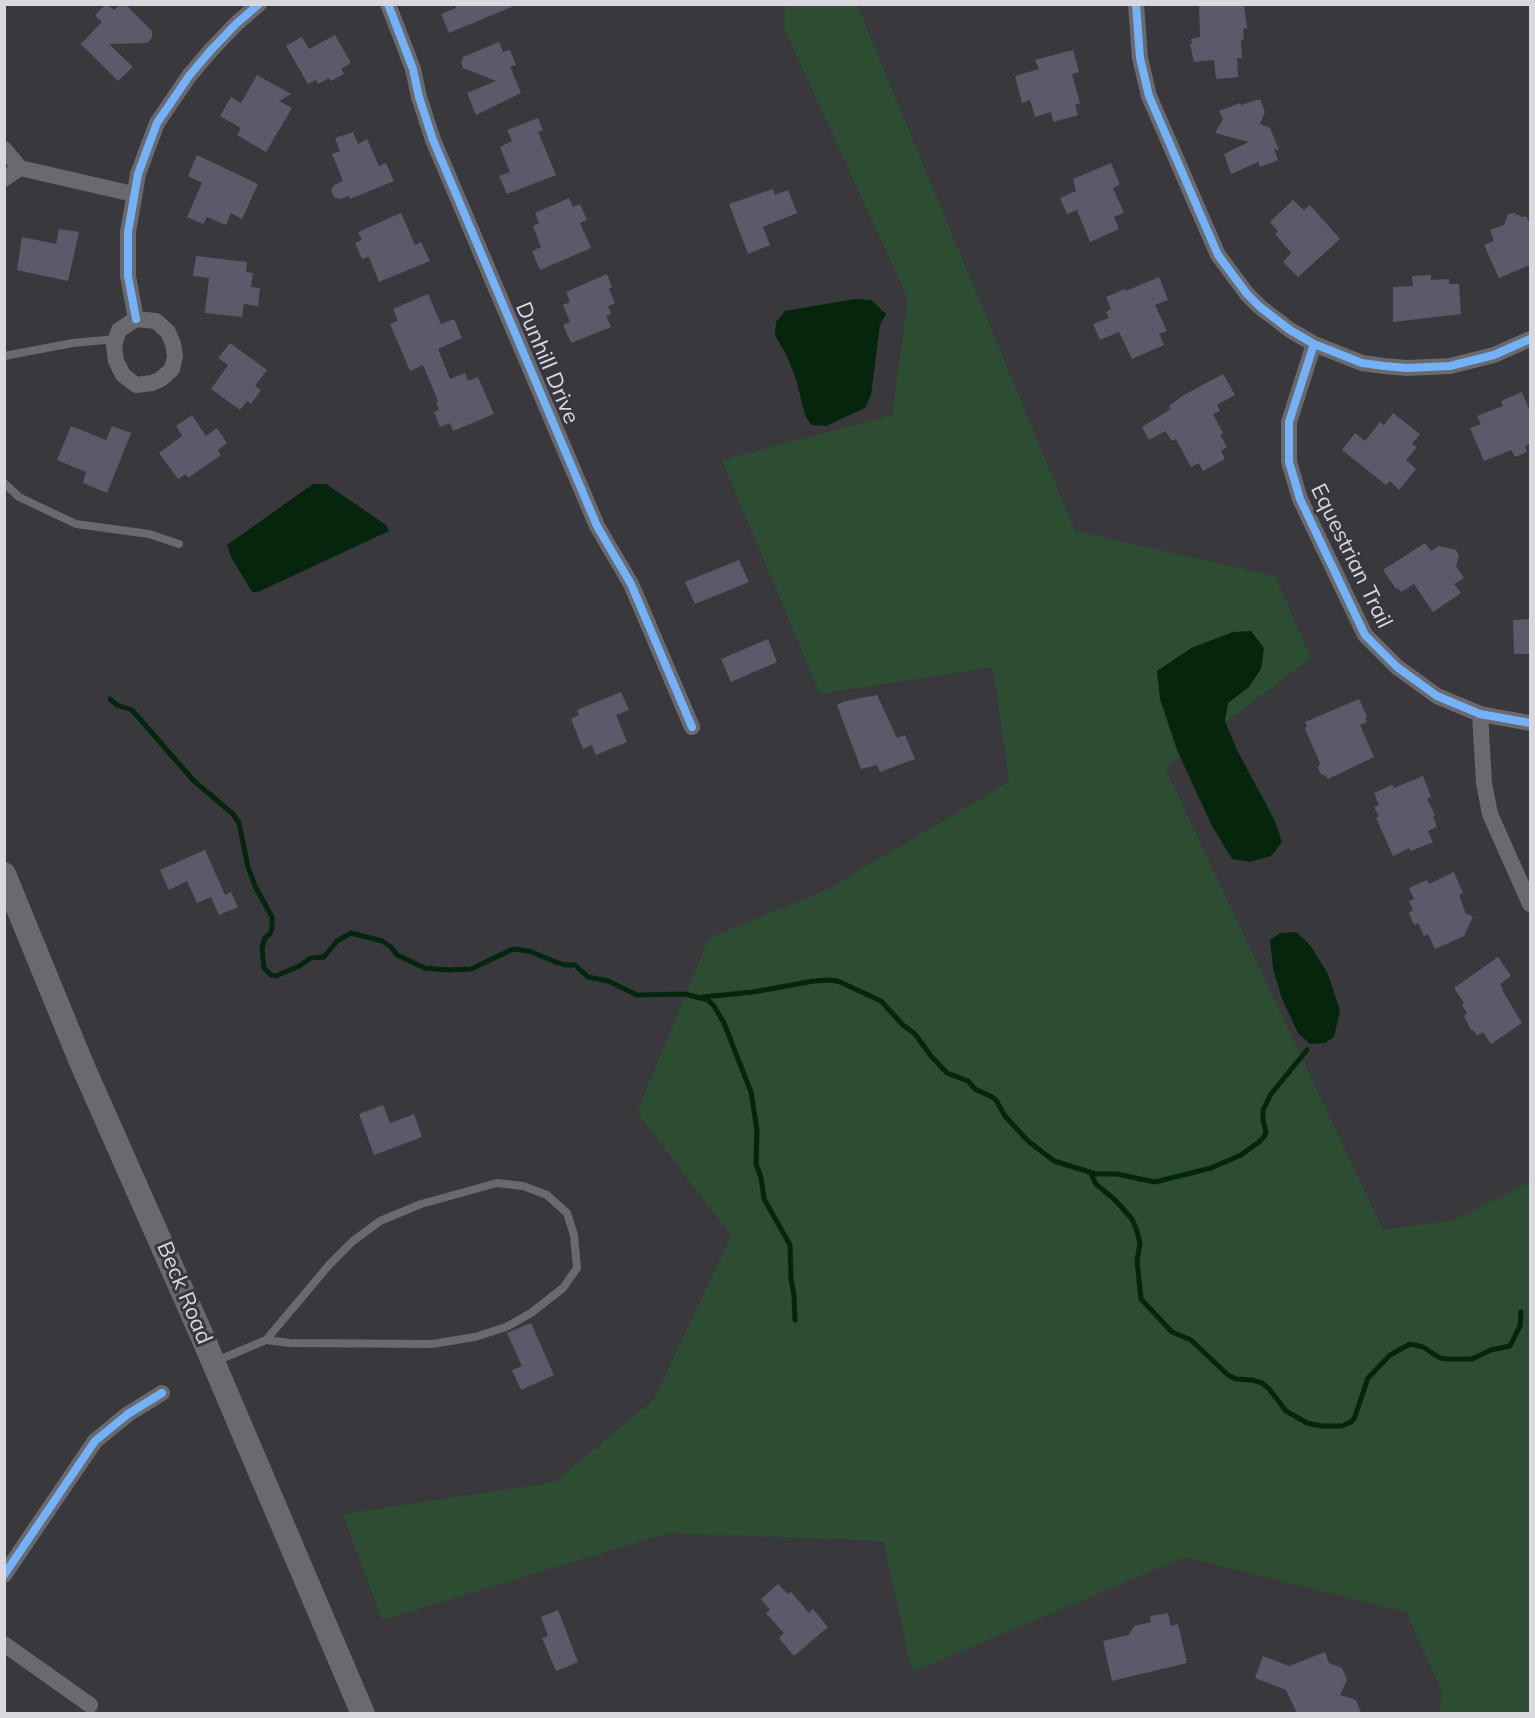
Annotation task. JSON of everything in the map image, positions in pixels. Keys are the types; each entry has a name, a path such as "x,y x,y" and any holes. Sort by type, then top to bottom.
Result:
{"main road":[{"name":"Beck Road","path":"4,874 81,1062 214,1362 363,1713"}],"street":[{"path":"136,319 128,276 128,232 138,174 157,123 189,76 211,50 259,4"},
{"name":"Dunhill Drive","path":"388,4 413,69 419,97 433,140 590,510 631,584 692,727"},
{"path":"1136,4 1140,58 1149,96 1218,255 1247,294 1260,307 1290,330 1314,344 1362,363 1429,368 1494,355 1530,339"},
{"path":"4,149 20,168 134,194"},
{"path":"4,179 20,168"},
{"path":"136,319 156,321 168,332 175,356 172,369 161,379 152,383 136,384 123,375 116,361 114,345 119,330 136,319"},
{"name":"Equestrian Trail","path":"1314,344 1290,422 1289,462 1300,499 1365,635 1396,667 1437,696 1480,714 1530,723"},
{"path":"1480,714 1484,783 1490,814 1530,904"},
{"path":"4,1575 95,1441 128,1414 162,1393"},
{"path":"4,1644 90,1705"}],"lane":[{"path":"4,356 73,343 116,339"},
{"path":"4,483 19,497 76,524 149,534 179,544"},
{"path":"214,1362 266,1340 329,1265 353,1241 380,1221 420,1204 497,1183 523,1186 547,1195 567,1213 574,1235 577,1268 563,1288 531,1313 506,1327 474,1337 432,1344 290,1343 266,1340"}],"shaded area":[{"path":"785,5 857,5 1075,531 1275,576 1311,658 1165,768 1383,1230 1454,1220 1530,1182 1530,1713 1438,1713 1443,1694 1406,1612 1185,1557 912,1672 883,1541 668,1533 382,1620 343,1514 555,1482 654,1399 731,1236 637,1112 709,938 826,890 1009,782 993,667 820,694 722,460 892,415 908,299 784,28"},
{"path":"855,299 871,300 886,314 880,325 871,395 865,408 826,426 811,425 805,415 796,379 787,356 775,335 776,322 785,311"},
{"path":"313,484 326,484 386,525 389,531 258,592 252,592 231,557 227,545"},
{"path":"1251,631 1264,648 1261,669 1249,687 1228,703 1225,721 1237,750 1275,821 1282,842 1271,856 1250,862 1232,859 1212,826 1177,750 1160,699 1157,671 1191,648 1233,632"},
{"path":"1296,932 1310,945 1328,974 1340,1011 1334,1037 1325,1043 1310,1044 1298,1033 1282,999 1273,968 1270,940 1280,933"}],"building":[{"path":"106,4 114,10 121,4 125,4 152,31 152,38 147,43 109,44 133,67 118,81 80,45 102,22 95,15"},
{"path":"454,4 516,5 449,33 441,14 456,8"},
{"path":"1199,4 1244,4 1247,28 1243,29 1244,39 1241,40 1242,58 1237,58 1238,77 1216,79 1214,60 1194,62 1190,44 1191,39 1200,37"},
{"path":"335,35 351,63 341,69 344,74 331,81 329,78 318,84 316,80 308,84 286,46 302,37 309,49"},
{"path":"499,42 503,52 510,50 516,65 510,67 521,93 476,115 467,93 496,81 463,68 461,63 463,57"},
{"path":"1073,50 1079,72 1072,74 1080,103 1075,105 1078,115 1053,122 1051,112 1035,117 1030,100 1022,103 1015,76 1039,69 1035,60"},
{"path":"257,75 291,94 279,101 292,108 266,152 237,135 241,128 220,116 231,97 241,103"},
{"path":"1260,99 1265,112 1260,124 1270,128 1279,150 1274,149 1278,160 1260,167 1258,162 1231,174 1224,154 1249,142 1215,133 1223,119 1219,111"},
{"path":"538,118 543,130 538,132 556,175 507,194 499,176 510,172 500,147 512,141 507,130"},
{"path":"353,132 358,144 367,139 379,166 386,163 394,181 350,199 349,196 340,199 334,197 331,190 334,185 343,181 332,154 340,151 335,138"},
{"path":"197,155 258,184 242,219 231,213 226,225 207,217 203,224 187,217 202,183 188,176"},
{"path":"1111,163 1120,184 1113,188 1124,213 1114,217 1119,229 1090,242 1077,210 1067,214 1060,198 1076,191 1073,179"},
{"path":"773,189 775,195 788,190 797,213 763,227 770,245 748,254 729,204"},
{"path":"569,198 573,207 580,204 587,220 580,223 591,248 540,270 532,251 541,247 533,226 539,223 535,213"},
{"path":"1293,200 1304,210 1310,205 1340,239 1298,277 1283,262 1291,253 1275,234 1278,231 1270,222"},
{"path":"401,213 415,245 421,242 430,261 379,282 369,257 362,259 355,243 362,240 358,232"},
{"path":"1514,213 1522,217 1526,216 1530,225 1530,265 1499,278 1484,245 1494,241 1490,230 1504,225 1508,214"},
{"path":"59,229 79,232 68,281 17,270 22,237 56,244"},
{"path":"196,256 247,262 246,272 253,273 251,287 260,288 258,306 244,304 242,317 205,313 209,278 193,276"},
{"path":"607,274 612,287 609,289 615,303 608,306 611,314 606,316 611,327 571,343 563,325 570,322 563,305 570,302 566,292"},
{"path":"1431,275 1431,280 1449,279 1449,284 1459,284 1461,314 1393,322 1393,287 1413,286 1412,276"},
{"path":"1159,277 1168,300 1155,305 1167,331 1159,334 1164,345 1132,359 1119,332 1100,340 1093,324 1109,318 1106,312 1111,309 1106,297"},
{"path":"428,294 441,324 454,319 462,338 438,349 450,379 465,373 468,381 478,377 494,414 453,431 450,423 440,427 434,412 439,410 436,402 438,401 423,365 410,371 390,324 398,321 393,309"},
{"path":"230,343 267,370 255,386 261,390 251,404 247,401 240,410 211,389 228,365 218,358"},
{"path":"1223,374 1235,395 1217,405 1220,411 1213,414 1227,447 1221,451 1225,459 1203,471 1199,463 1191,467 1176,439 1172,441 1165,431 1149,440 1142,427 1171,409 1169,406 1184,395"},
{"path":"1522,392 1530,412 1530,443 1525,446 1527,452 1515,457 1511,450 1484,461 1470,428 1481,424 1477,416 1503,406 1501,401"},
{"path":"1393,413 1420,434 1412,444 1417,447 1406,460 1416,469 1399,490 1390,481 1386,485 1342,450 1355,433 1365,441 1380,422 1384,425"},
{"path":"192,415 206,436 217,428 227,443 218,450 221,455 188,478 186,474 178,479 159,453 182,436 176,426"},
{"path":"71,426 106,440 112,426 131,433 107,493 83,483 86,472 57,460"},
{"path":"1425,543 1431,551 1439,546 1456,550 1459,556 1456,566 1464,578 1454,584 1461,593 1433,612 1414,584 1401,592 1398,588 1396,589 1383,570"},
{"path":"739,560 749,582 695,604 685,582"},
{"path":"1530,619 1529,654 1514,654 1513,620"},
{"path":"768,639 777,662 731,682 721,659"},
{"path":"621,692 629,710 616,715 627,742 596,755 592,745 583,749 571,719 579,715 577,710"},
{"path":"877,695 897,738 905,735 915,759 880,772 877,765 861,769 837,705"},
{"path":"1359,699 1367,717 1365,718 1367,722 1360,725 1374,757 1328,779 1321,774 1318,768 1320,763 1305,729 1307,726 1305,722"},
{"path":"1423,776 1431,797 1427,799 1435,815 1433,816 1437,827 1428,831 1433,842 1411,851 1409,848 1393,856 1376,818 1379,816 1374,807 1379,805 1374,793 1392,785 1394,788"},
{"path":"205,850 225,895 231,892 238,907 219,915 211,897 197,903 187,881 169,890 160,870"},
{"path":"1454,872 1463,893 1459,895 1466,914 1473,916 1464,936 1435,949 1428,934 1424,936 1418,923 1414,925 1409,913 1413,910 1409,901 1414,899 1409,888 1427,880 1429,884"},
{"path":"1498,957 1511,976 1500,984 1502,990 1522,1023 1491,1044 1483,1032 1477,1036 1471,1030 1464,1016 1467,1013 1462,1005 1464,1003 1454,988"},
{"path":"383,1105 390,1123 414,1114 422,1137 374,1155 359,1114"},
{"path":"531,1323 554,1375 521,1390 512,1370 522,1366 507,1333"},
{"path":"778,1584 788,1594 791,1592 809,1613 813,1609 828,1627 794,1656 779,1638 784,1633 766,1613 770,1610 761,1599"},
{"path":"558,1610 578,1662 556,1671 542,1638 548,1636 541,1617"},
{"path":"1168,1613 1171,1626 1178,1624 1187,1663 1112,1681 1103,1641 1129,1635 1134,1626 1151,1622 1150,1616"},
{"path":"1325,1652 1329,1663 1342,1668 1347,1680 1340,1695 1356,1700 1361,1713 1297,1713 1286,1690 1255,1678 1263,1656 1289,1666"}],"waterway":[{"path":"110,699 117,705 132,710 194,781 233,814 239,823 248,867 255,886 272,917 272,928 262,948 264,968 271,975 276,976 311,958 324,957 337,941 351,933 382,941 397,955 425,968 471,969 513,949 529,951 565,965 575,965 588,977 608,981 637,995 685,994 708,1000 724,1023 751,1092 757,1130 756,1164 761,1177 764,1199 790,1245 795,1320"},
{"path":"703,997 753,992 814,981 840,982 881,1001 903,1025 915,1034 947,1073 968,1081 975,1089 996,1100 1005,1116 1028,1141 1054,1161 1096,1174 1117,1174 1155,1182 1211,1168 1241,1155 1259,1142 1266,1132 1263,1110 1271,1094 1307,1050"},
{"path":"1090,1172 1096,1184 1115,1200 1132,1219 1136,1228 1140,1243 1137,1261 1141,1299 1172,1332 1191,1340 1228,1375 1236,1379 1262,1383 1286,1411 1307,1423 1342,1426 1351,1422 1368,1378 1390,1355 1410,1344 1423,1347 1440,1358 1448,1359 1472,1359 1491,1350 1510,1346 1520,1326 1521,1312"}],"cycle path":[{"path":"136,319 128,276 128,232 138,174 157,123 189,76 211,50 259,4"},
{"path":"388,4 413,69 419,97 433,140 597,526 631,584 692,727"},
{"path":"1136,4 1140,58 1149,96 1218,255 1247,294 1260,307 1290,330 1314,344 1362,363 1384,366 1407,368 1450,366 1494,355 1530,339"},
{"path":"1314,344 1289,422 1289,462 1300,499 1365,635 1397,667 1437,696 1480,714 1530,723"},
{"path":"4,1575 95,1441 128,1414 162,1393"}]}
